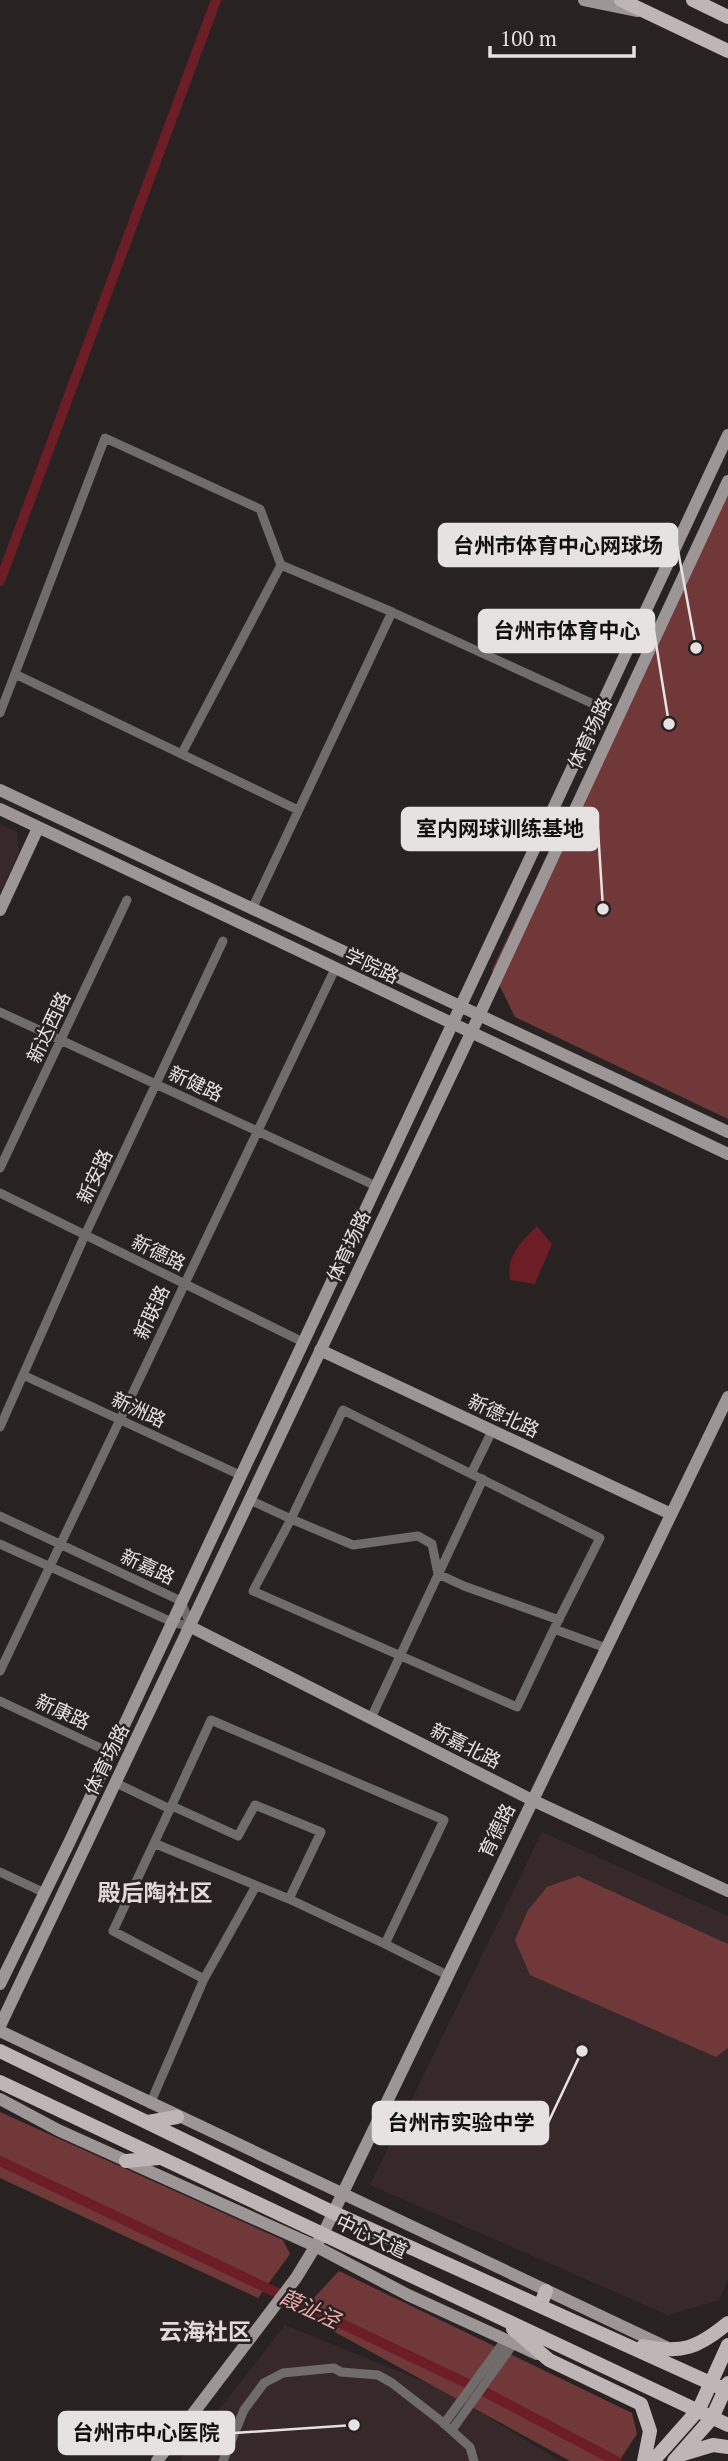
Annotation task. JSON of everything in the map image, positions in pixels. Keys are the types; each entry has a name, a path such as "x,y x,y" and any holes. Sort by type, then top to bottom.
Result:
{"main road":[{"path":"584,0 647,13"},
{"path":"621,0 728,51"},
{"path":"693,0 728,16"},
{"path":"0,1984 111,1753 728,435"},
{"name":"体育场路","path":"0,2029 471,1033 728,481"},
{"name":"学院路","path":"0,790 728,1132"},
{"name":"学院路","path":"0,810 728,1154"},
{"path":"0,910 38,828"},
{"name":"新德北路","path":"320,1350 671,1514"},
{"name":"育德路","path":"156,2461 296,2278 319,2240 728,1397"},
{"name":"新嘉北路","path":"191,1627 532,1800 728,1891"},
{"path":"0,2029 177,2117 670,2349"},
{"name":"中心大道","path":"0,2051 332,2212 727,2388"},
{"name":"中心大道","path":"0,2082 160,2158 319,2240 502,2318 728,2425"},
{"path":"0,2099 126,2161 319,2240 408,2295 641,2404 650,2431 645,2461"},
{"path":"148,2122 177,2117"},
{"path":"126,2161 160,2158"},
{"path":"540,2306 546,2291"},
{"path":"502,2318 549,2360"},
{"path":"619,2341 670,2349 689,2348 728,2323"},
{"path":"653,2461 698,2410 728,2345"},
{"path":"677,2458 712,2418 727,2388"},
{"path":"677,2458 713,2445 728,2446"}],"street":[{"path":"0,713 105,438 260,509 281,565 392,611 600,707"},
{"path":"182,753 281,565"},
{"path":"252,909 392,611"},
{"path":"15,674 298,810"},
{"name":"新达西路","path":"0,1168 127,900"},
{"name":"新安路","path":"0,1427 85,1235 223,941"},
{"name":"新联路","path":"0,1671 335,969"},
{"name":"新健路","path":"0,1012 376,1186"},
{"name":"新德路","path":"0,1193 303,1342"},
{"name":"新洲路","path":"23,1375 240,1475"},
{"path":"343,1410 471,1474 600,1538 517,1707 253,1591 343,1410"},
{"path":"471,1474 492,1431"},
{"path":"371,1718 483,1479"},
{"path":"250,1500 353,1545 418,1536 432,1544 438,1574"},
{"name":"新嘉路","path":"0,1516 181,1601 191,1627"},
{"path":"0,1544 172,1622 191,1627"},
{"path":"438,1574 606,1648"},
{"name":"新康路","path":"0,1702 111,1753"},
{"path":"204,1979 113,1931 156,1844 211,1720 444,1820 385,1944"},
{"path":"116,1783 238,1836 255,1805 321,1832 289,1899"},
{"path":"156,1844 289,1899 447,1975"},
{"path":"0,1872 44,1893"},
{"path":"150,2104 204,1979 256,1886"},
{"path":"448,2427 510,2341"},
{"path":"223,2461 244,2410 264,2383 283,2373 334,2368 341,2372 378,2375 448,2427 470,2447 474,2461"}],"shaded area":[{"path":"728,478 728,1119 515,1017 492,970"},
{"path":"0,824 17,832 19,852 0,893"},
{"path":"537,1226 552,1244 535,1284 510,1280 509,1271 513,1257 520,1244"},
{"path":"542,1832 728,1916 728,2280 719,2300 668,2315 370,2185"},
{"path":"578,1876 728,1944 728,2048 716,2057 530,1975 515,1940 528,1910 547,1887"},
{"path":"0,2112 283,2240 290,2254 258,2298 0,2178"},
{"path":"339,2271 632,2413 637,2434 619,2461 570,2461 300,2313"},
{"path":"285,2325 444,2390 560,2461 179,2461"}],"waterway":[{"path":"0,581 216,0"},
{"name":"葭沚泾","path":"0,2161 483,2391 616,2461"}],"place":[{"name":"台州市体育中心网球场","path":"696,648"},
{"name":"台州市体育中心","path":"669,724"},
{"name":"室内网球训练基地","path":"603,909"},
{"name":"台州市实验中学","path":"582,2051"},
{"name":"台州市中心医院","path":"354,2425"}],"district":[{"name":"殿后陶社区","path":"155,1892"},
{"name":"云海社区","path":"205,2331"}]}
